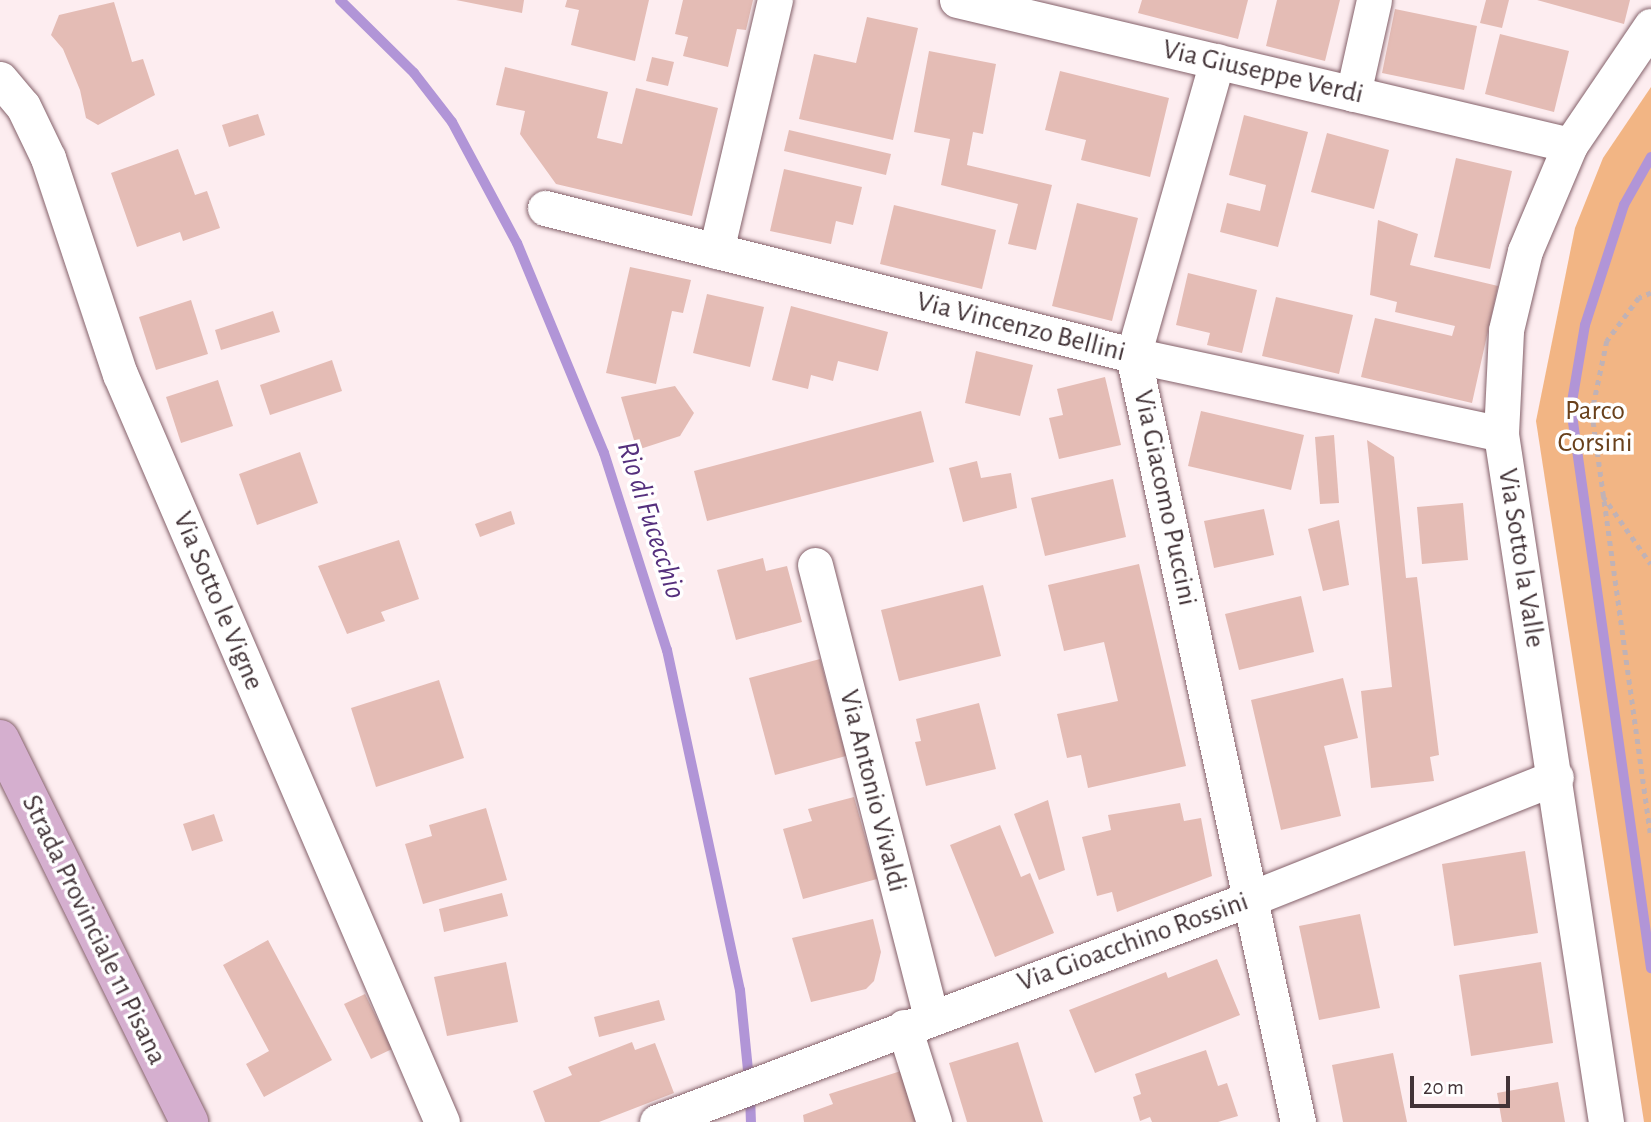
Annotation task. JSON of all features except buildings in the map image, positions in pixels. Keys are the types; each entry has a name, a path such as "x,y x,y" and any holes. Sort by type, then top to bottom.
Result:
{"main road":[{"name":"Strada Provinciale 11 Pisana","path":"0,739 188,1122"}],"street":[{"path":"716,251 775,0"},
{"name":"Via Giuseppe Verdi","path":"957,0 1570,145"},
{"path":"1353,93 1374,0"},
{"name":"Via Sotto la Valle","path":"1606,1122 1556,777 1501,435 1506,330 1521,264 1570,145 1651,26"},
{"name":"Via Giacomo Puccini","path":"1217,61 1133,355 1252,898 1298,1122"},
{"name":"Via Sotto le Vigne","path":"0,79 23,106 48,158 120,374 442,1122"},
{"name":"Via Vincenzo Bellini","path":"545,208 1133,355 1501,435"},
{"name":"Via Antonio Vivaldi","path":"815,565 917,1022 934,1122"},
{"name":"Via Gioacchino Rossini","path":"657,1122 1252,898 1556,777"}],"path":[{"path":"1651,293 1639,298 1607,341 1592,412 1601,493 1651,837"},
{"path":"1601,493 1651,564"}],"green space":[{"name":"Parco Corsini","path":"1651,87 1651,1122 1644,1122 1536,421 1575,228 1603,158"}],"waterway":[{"name":"Rio di Fucecchio","path":"340,0 414,73 452,122 517,243 604,453 667,650 740,990 749,1080"},
{"path":"1651,157 1624,205 1585,325 1571,408 1651,968"},
{"name":"Rio di Fucecchio","path":"750,1095 751,1122"}]}
